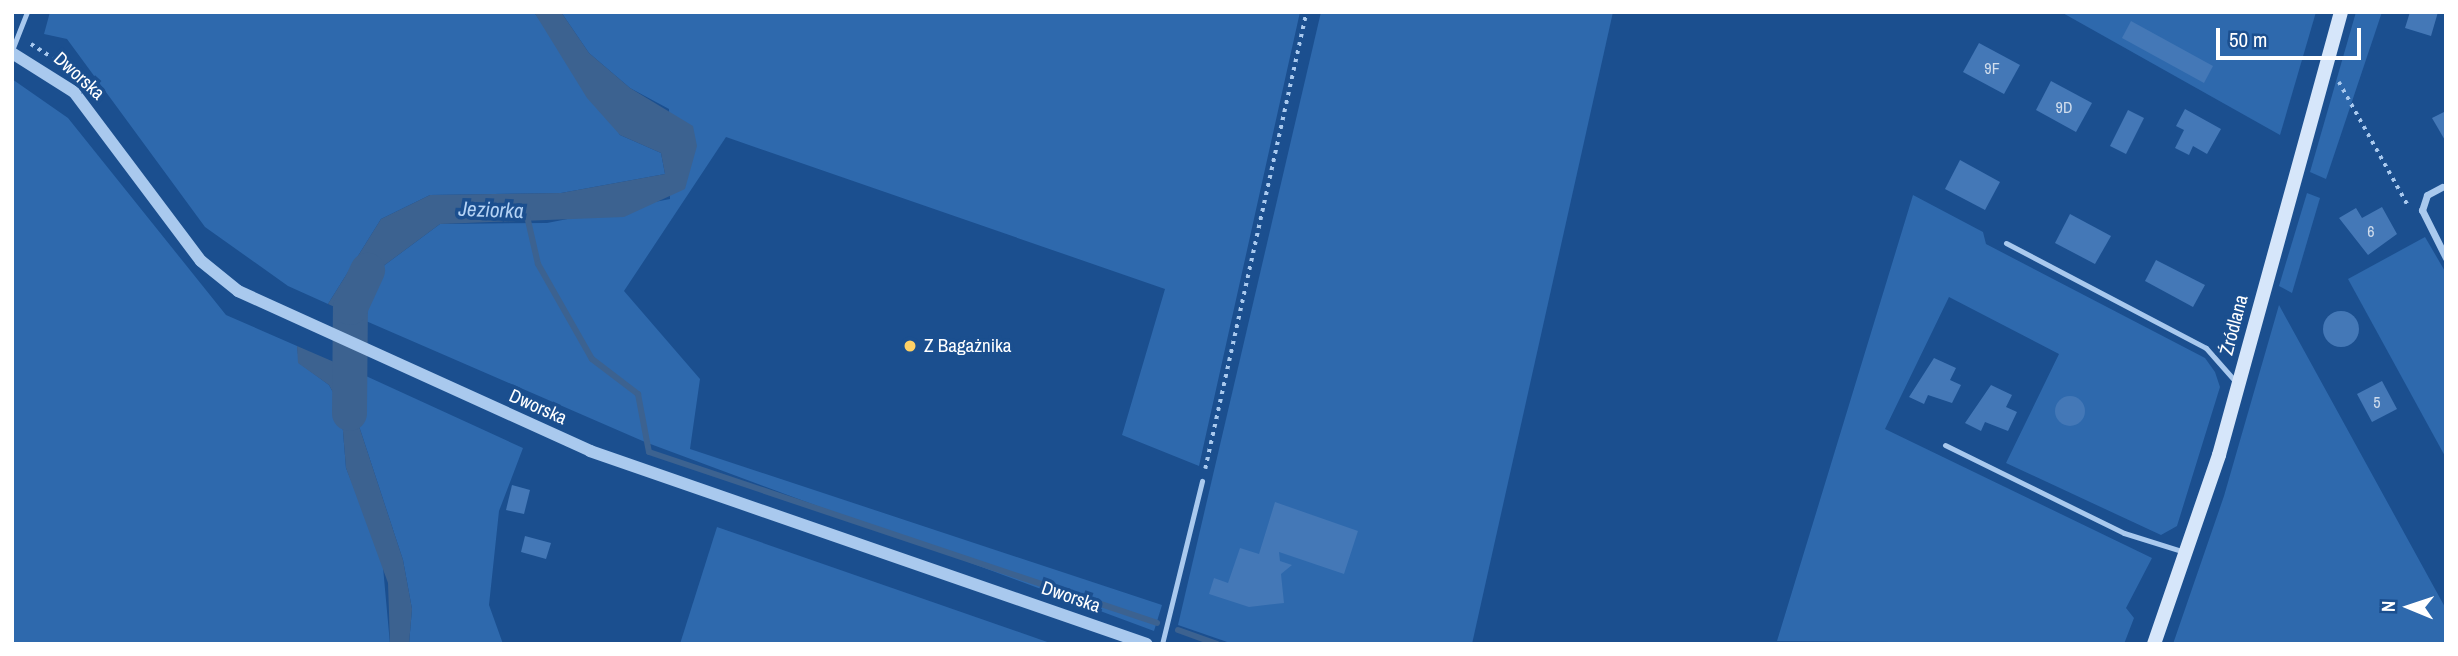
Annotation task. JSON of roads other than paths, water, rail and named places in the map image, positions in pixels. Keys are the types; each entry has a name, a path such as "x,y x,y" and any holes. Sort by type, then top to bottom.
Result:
{"main road":[{"name":"Źródlana","path":"2154,644 2188,553 2238,384 2341,12"}],"street":[{"name":"Dworska","path":"12,52 74,92 217,276 279,311 616,461 1147,644"},
{"path":"2442,187 2427,195 2422,210 2446,258"}],"lane":[{"path":"12,52 27,12"},
{"path":"2006,243 2206,348 2238,384"},
{"path":"1945,445 2124,533 2188,553"},
{"path":"1162,644 1202,481"}],"water":[{"path":"534,12 561,12 589,53 630,88 693,126 697,146 685,189 624,217 440,224 382,267 359,318 328,304 381,219 430,195 561,193 665,174 661,153 620,135 587,98"},
{"path":"297,346 355,371 358,423 403,560 412,609 409,644 390,644 388,583 346,468 341,407 329,385 298,363"}],"waterway":[{"path":"527,216 538,264 592,359 638,394 649,452 1157,623"},
{"name":"Jeziorka","path":"349,413 350,307 367,270"},
{"path":"1178,630 1217,644"}],"place":[{"name":"Z Bagażnika","path":"910,346"}]}
